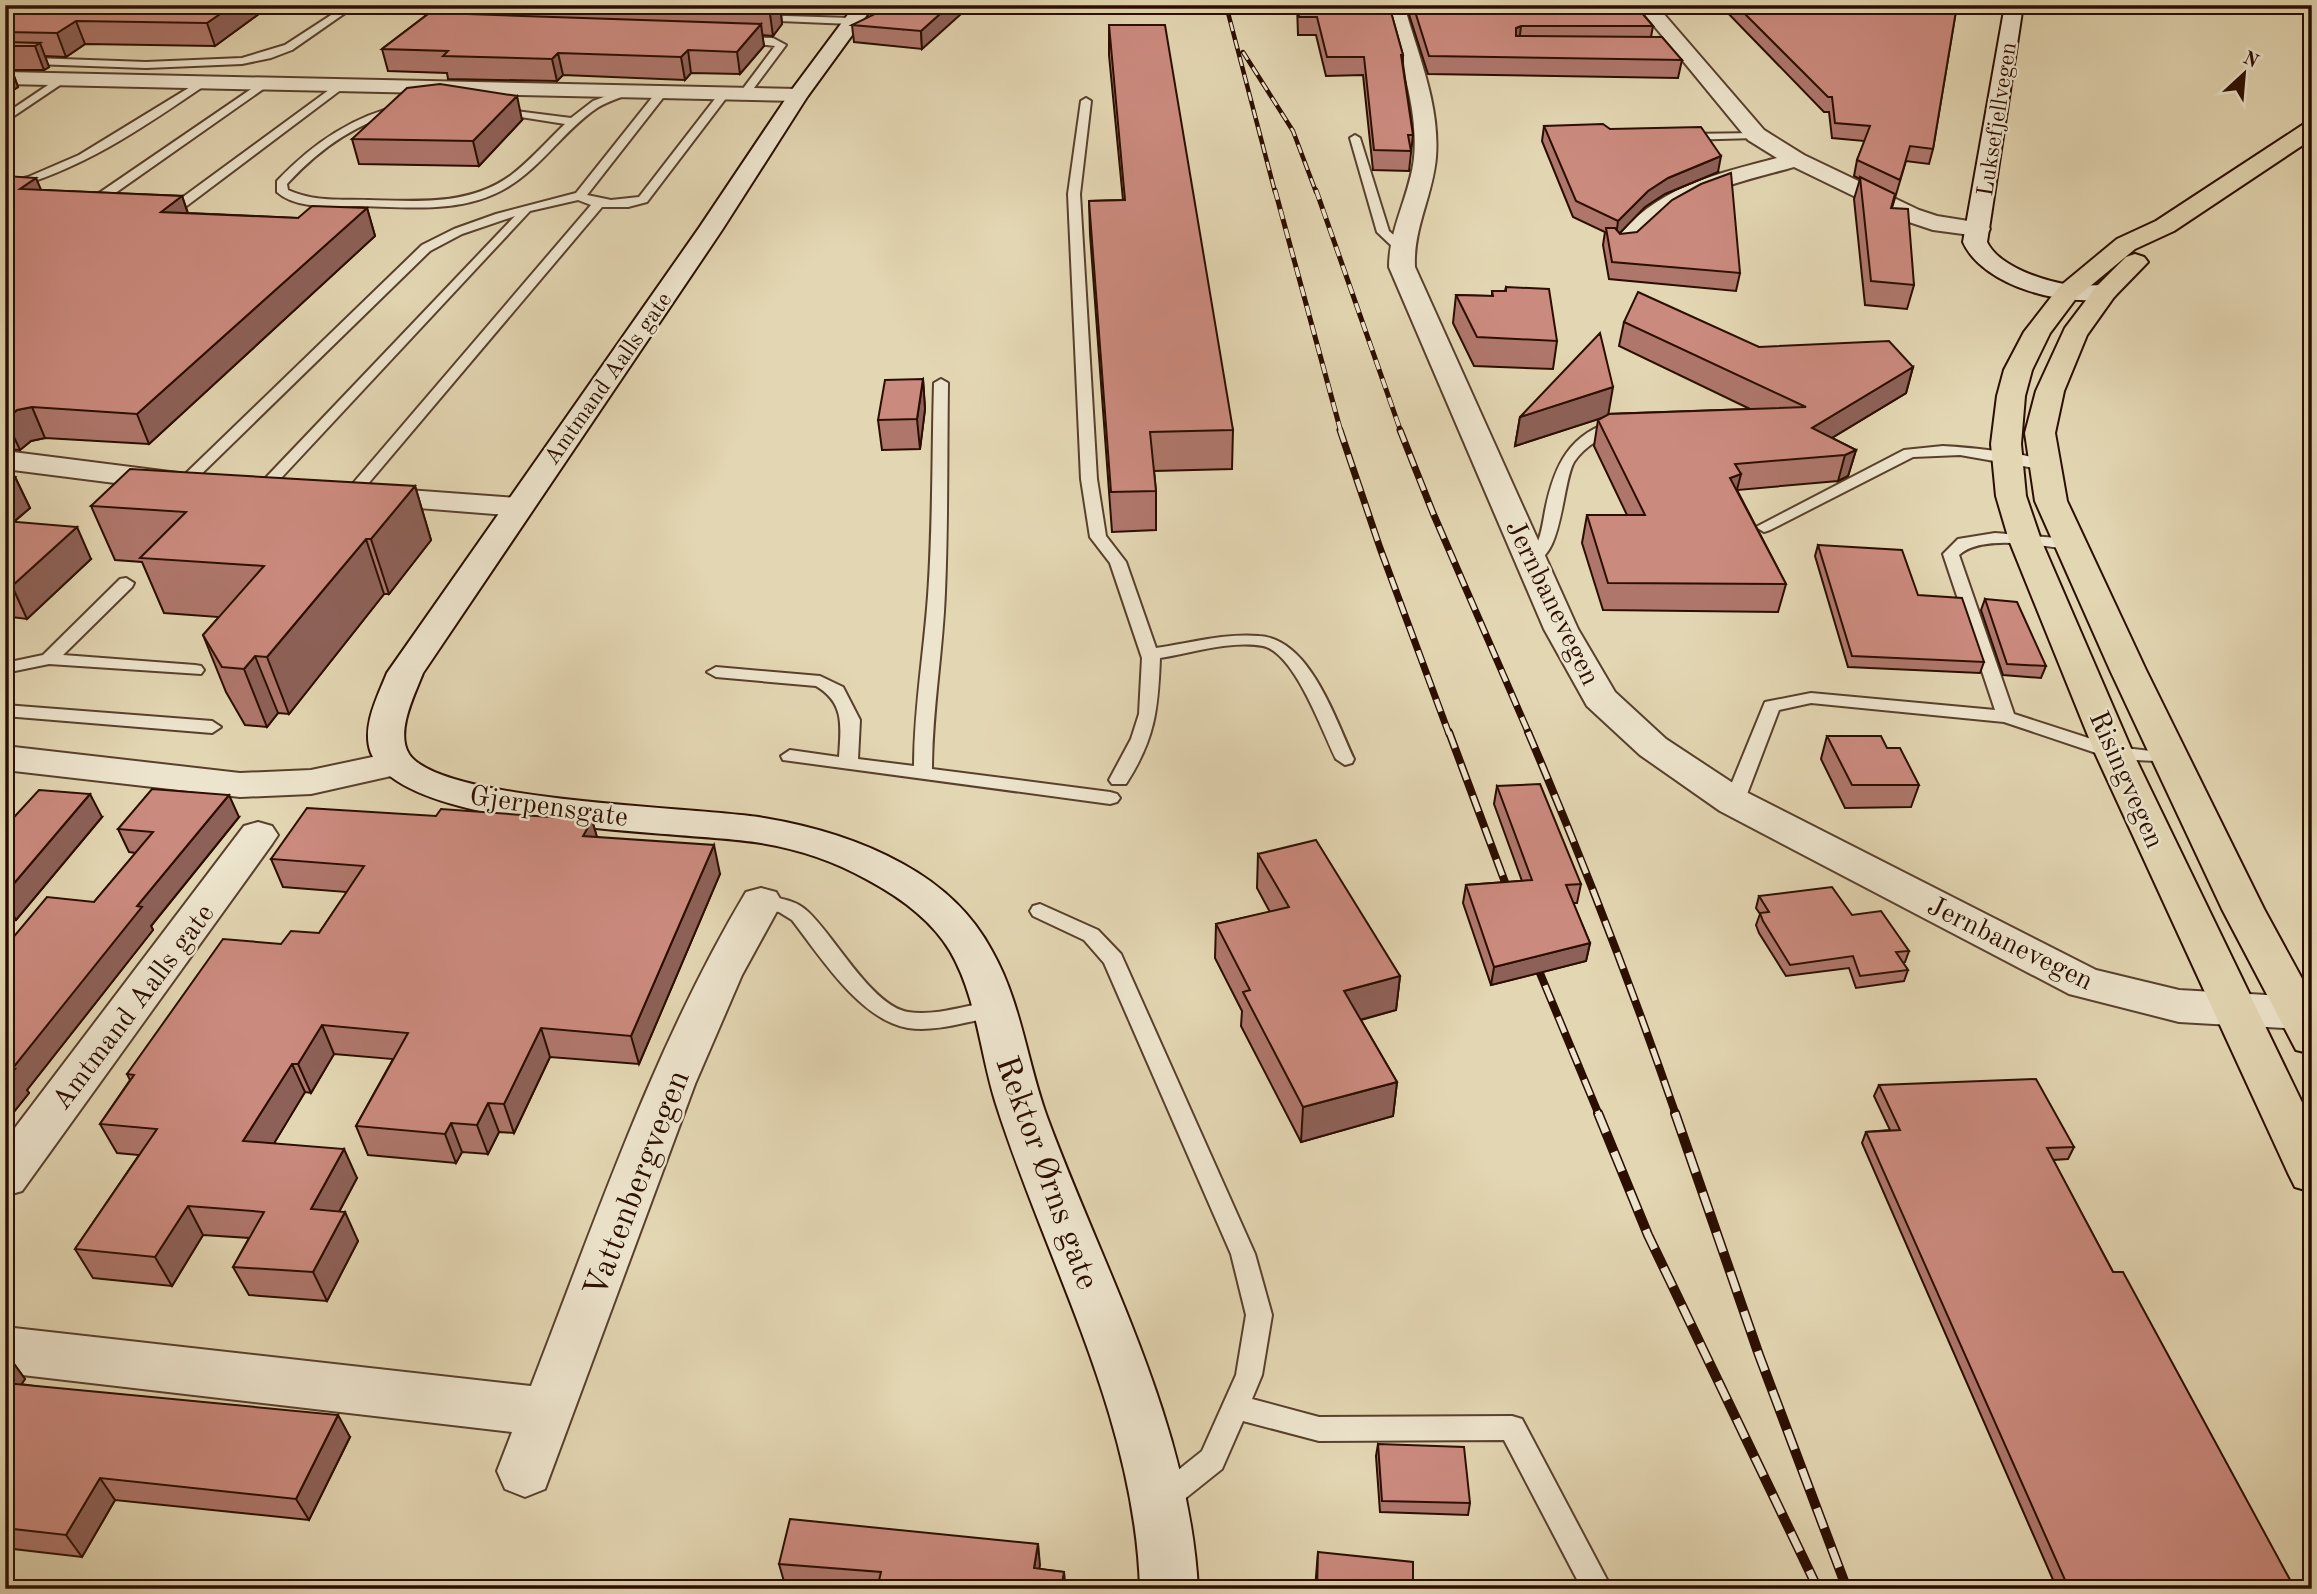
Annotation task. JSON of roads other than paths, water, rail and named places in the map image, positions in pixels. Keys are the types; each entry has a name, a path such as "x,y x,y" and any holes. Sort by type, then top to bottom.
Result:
{"main road":[{"path":"2086,287 2126,243 2165,226 2312,129"},
{"name":"Risingvegen","path":"2086,287 2037,332 2018,370 2007,420 2011,496 2025,540 2114,753 2312,1172"},
{"name":"Risingvegen","path":"2086,287 2074,334 2050,391 2040,433 2051,500 2170,758 2243,909 2305,1026"}],"street":[{"path":"1646,5 1678,49 1756,135 1796,160 1911,215 1978,231"},
{"name":"Luksefjellvegen","path":"2014,5 1977,248 1980,255 2011,274 2086,287"},
{"name":"Jernbanevegen","path":"1393,10 1422,99 1426,133 1425,160 1400,247 1402,267 1561,629 1600,698 1653,747 1734,802 2084,983 2179,1006 2234,1009 2305,1026"},
{"name":"Amtmand Aalls gate","path":"396,764 387,740 389,712 405,673 710,230 798,94 858,13"},
{"path":"5,78 341,86 467,94 798,94"},
{"path":"1626,243 1658,209 1686,194 1740,174 1796,160"},
{"path":"5,460 184,483 518,507"},
{"path":"5,758 240,785 311,782 396,764"},
{"name":"Gjerpensgate","path":"396,764 442,788 490,802 724,826 762,831 807,842"},
{"name":"Amtmand Aalls gate","path":"5,1177 258,835"},
{"name":"Rektor Ørns gate","path":"807,842 891,874 925,899 959,931 977,962 993,1009 1018,1102 1143,1426 1161,1501 1169,1589"},
{"name":"Vattenbergvegen","path":"525,1471 672,1084 721,975 761,902"},
{"path":"5,1350 546,1412"}],"lane":[{"path":"766,18 780,5"},
{"path":"5,60 118,65 223,64 277,52 311,36 345,9"},
{"path":"741,18 858,13"},
{"path":"580,196 587,201 599,203 633,203 643,200 735,93 781,45 762,39 721,38"},
{"path":"5,119 64,79"},
{"path":"5,187 61,170 96,152 200,83"},
{"path":"87,207 264,85"},
{"path":"173,211 341,86"},
{"path":"420,105 385,110 356,121 299,164 281,183 283,192 293,198 312,201 420,205 476,196 499,188 521,172 596,104 628,92"},
{"path":"184,483 426,248 439,239 558,200 580,196 662,92"},
{"path":"790,756 923,772 1115,789 1140,738 1148,714 1149,654 1118,562 1098,537 1089,479 1074,194 1086,101"},
{"path":"488,109 575,122"},
{"path":"1675,137 1756,135"},
{"path":"1355,138 1383,232 1400,247"},
{"path":"326,493 599,203"},
{"path":"242,487 528,210"},
{"path":"923,772 923,729 932,666 937,592 941,383"},
{"path":"1531,558 1541,552 1546,542 1556,488 1567,462 1586,442 1624,422"},
{"path":"1764,527 1909,453 1930,449 2046,465"},
{"path":"2006,717 1951,554 1964,542 1995,538 2070,544"},
{"path":"49,659 126,583"},
{"path":"1149,654 1255,640 1273,643 1295,660 1345,759"},
{"path":"5,668 49,659 195,670"},
{"path":"716,672 820,681 837,691 851,720 848,764"},
{"path":"1734,802 1771,706 1811,698 2006,717 2114,753 2170,758"},
{"path":"5,710 212,727"},
{"path":"761,902 784,906 799,915 875,1003 895,1017 919,1020 993,1009"},
{"path":"1040,911 1091,935 1113,959 1243,1254 1259,1315 1249,1375 1212,1460 1161,1501"},
{"path":"1236,1407 1319,1429 1512,1428 1598,1589"}],"railway":[{"path":"1226,5 1275,192"},
{"path":"1243,52 1293,131 1316,192"},
{"path":"1275,190 1341,432"},
{"path":"1316,190 1401,432"},
{"path":"1340,430 1380,548 1449,734"},
{"path":"1400,430 1529,734"},
{"path":"1449,732 1512,901"},
{"path":"1528,732 1605,922 1676,1115"},
{"path":"1532,954 1599,1115"},
{"path":"1598,1113 1648,1235 1818,1589"},
{"path":"1675,1113 1759,1355 1847,1589"}]}
